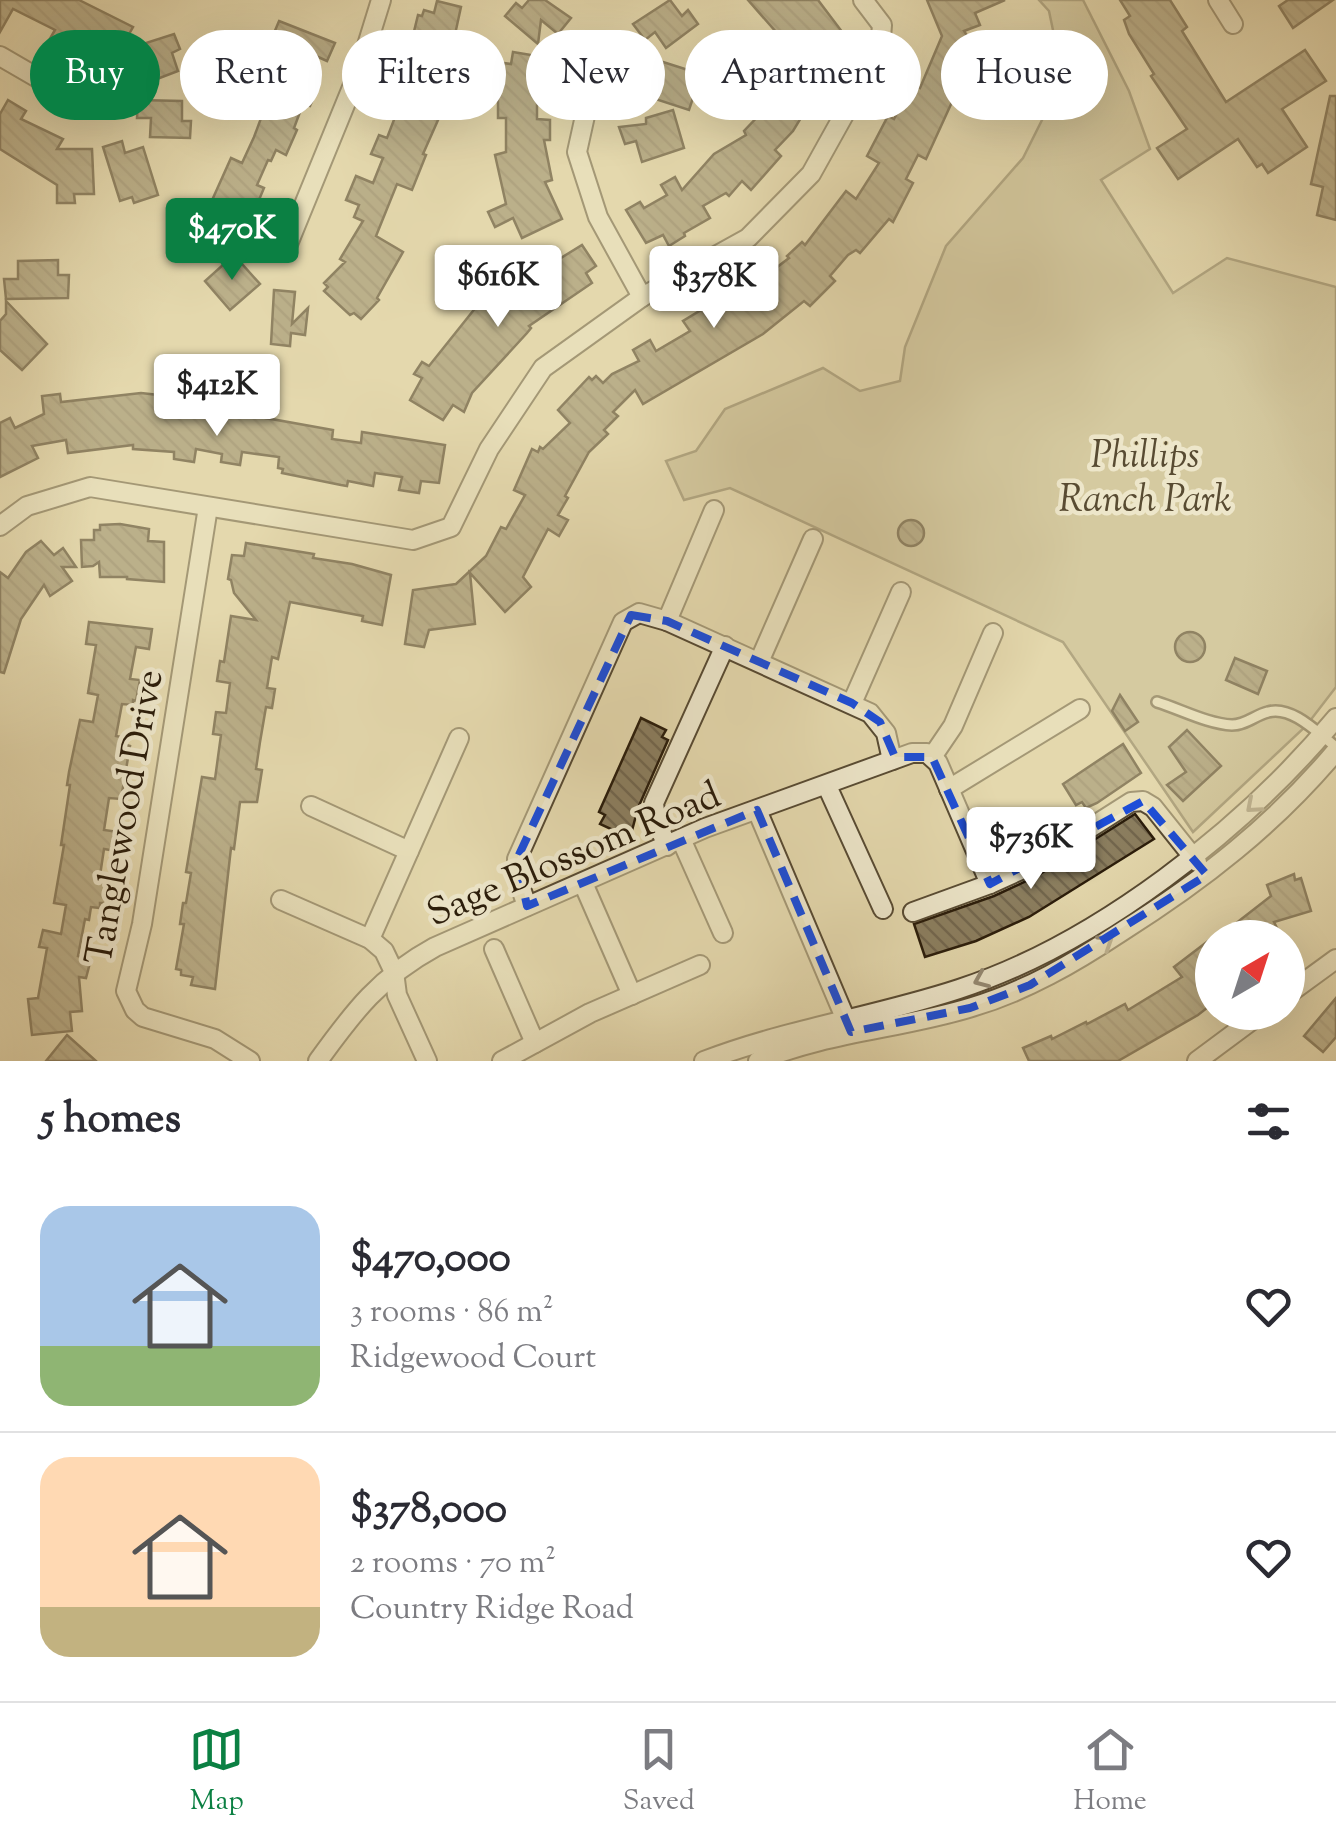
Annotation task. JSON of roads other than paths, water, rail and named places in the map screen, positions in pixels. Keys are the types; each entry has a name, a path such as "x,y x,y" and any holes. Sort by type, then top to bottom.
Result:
{"street":[{"path":"288,244 360,68 381,0"},
{"path":"0,526 27,506 90,486 413,540 450,527 490,448 543,368 642,297 748,238 811,174 880,50 882,25 862,0"},
{"path":"1218,0 1233,24"},
{"path":"0,56 30,73"},
{"path":"585,120 578,152 598,217 642,297"},
{"name":"Tanglewood Drive","path":"208,508 142,924 126,991 135,1010 143,1016 215,1039 250,1061"},
{"path":"667,621 714,510"},
{"path":"759,662 813,539"},
{"path":"852,703 900,592"},
{"path":"527,906 517,876 518,859 623,622 639,613 667,621 852,703 880,722 892,760"},
{"path":"990,884 932,756 953,726 992,632"},
{"path":"723,934 674,843 656,820 654,803 725,646"},
{"path":"949,788 1080,709"},
{"path":"704,1061 764,1040 970,1008 1030,985 1090,953 1207,875 1285,809 1331,745 1336,718"},
{"path":"370,940 459,738"},
{"path":"758,1061 848,1025 961,989 1024,962 1093,925 1192,856 1331,745"},
{"name":"Sage Blossom Road","path":"318,1061 360,1002 394,972 435,947 757,810 892,760 919,752 932,756"},
{"path":"827,786 883,909"},
{"path":"913,912 1032,864 1132,802 1153,807 1207,875"},
{"path":"311,806 409,851"},
{"path":"757,810 848,1025"},
{"path":"583,883 632,995"},
{"path":"282,900 370,940 384,951 394,972 397,995 428,1061"},
{"path":"494,950 534,1043"},
{"path":"1305,982 1336,959"},
{"path":"502,1061 700,965"},
{"path":"1197,1061 1239,1030"}],"lane":[{"path":"1157,702 1228,725 1279,711 1298,718 1331,745"}],"park label":[{"name":"Phillips Ranch Park","path":"1145,476"}]}
